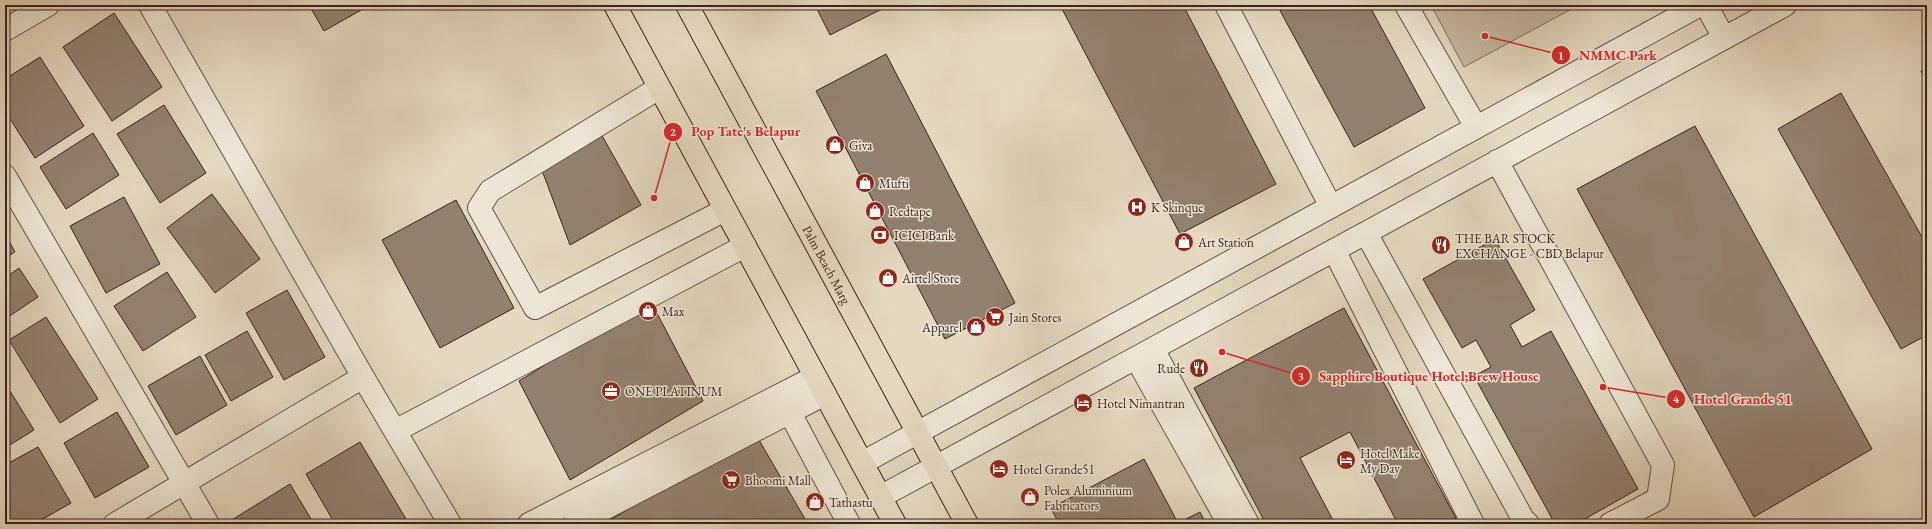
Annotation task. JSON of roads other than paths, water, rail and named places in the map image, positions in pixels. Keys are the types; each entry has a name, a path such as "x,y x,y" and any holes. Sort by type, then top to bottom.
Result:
{"main road":[{"path":"615,5 895,524"},
{"name":"Palm Beach Marg","path":"687,5 967,524"}],"street":[{"path":"5,30 48,5"},
{"path":"150,5 363,377 450,524"},
{"path":"1226,5 1331,207"},
{"path":"1406,5 1476,127"},
{"path":"862,463 1700,5"},
{"path":"1706,5 1724,38"},
{"path":"880,497 1785,5"},
{"path":"659,88 490,191 479,208 535,308 725,210"},
{"path":"1497,161 1663,465 1658,499 1610,524"},
{"path":"5,176 208,524"},
{"path":"1366,233 1523,519 1528,524"},
{"path":"395,431 745,246"},
{"path":"1334,250 1473,524"},
{"path":"1145,353 1229,524"},
{"path":"1145,353 1248,524"},
{"path":"115,524 363,377"},
{"path":"575,524 790,413 820,386"},
{"path":"529,524 820,386"},
{"path":"790,413 849,524"}],"place":[{"name":"NMMC Park","path":"1485,36"},
{"name":"Giva","path":"835,145"},
{"name":"Mufti","path":"865,183"},
{"name":"Pop Tate's Belapur","path":"654,198"},
{"name":"K Skinque","path":"1137,207"},
{"name":"Redtape","path":"875,211"},
{"name":"ICICI Bank","path":"880,235"},
{"name":"Art Station","path":"1184,242"},
{"name":"THE BAR STOCK EXCHANGE - CBD Belapur","path":"1441,245"},
{"name":"Airtel Store","path":"888,278"},
{"name":"Max","path":"648,311"},
{"name":"Jain Stores","path":"995,317"},
{"name":"Apparel","path":"976,327"},
{"name":"Sapphire Boutique Hotel;Brew House","path":"1222,352"},
{"name":"Rude","path":"1199,368"},
{"name":"Hotel Grande 51","path":"1603,387"},
{"name":"ONE PLATINUM","path":"611,391"},
{"name":"Hotel Nimantran","path":"1083,403"},
{"name":"Hotel Make My Day","path":"1346,460"},
{"name":"Hotel Grande51","path":"999,469"},
{"name":"Bhoomi Mall","path":"731,480"},
{"name":"Polex Aluminium Fabricators","path":"1030,497"},
{"name":"Tathastu","path":"815,502"}]}
